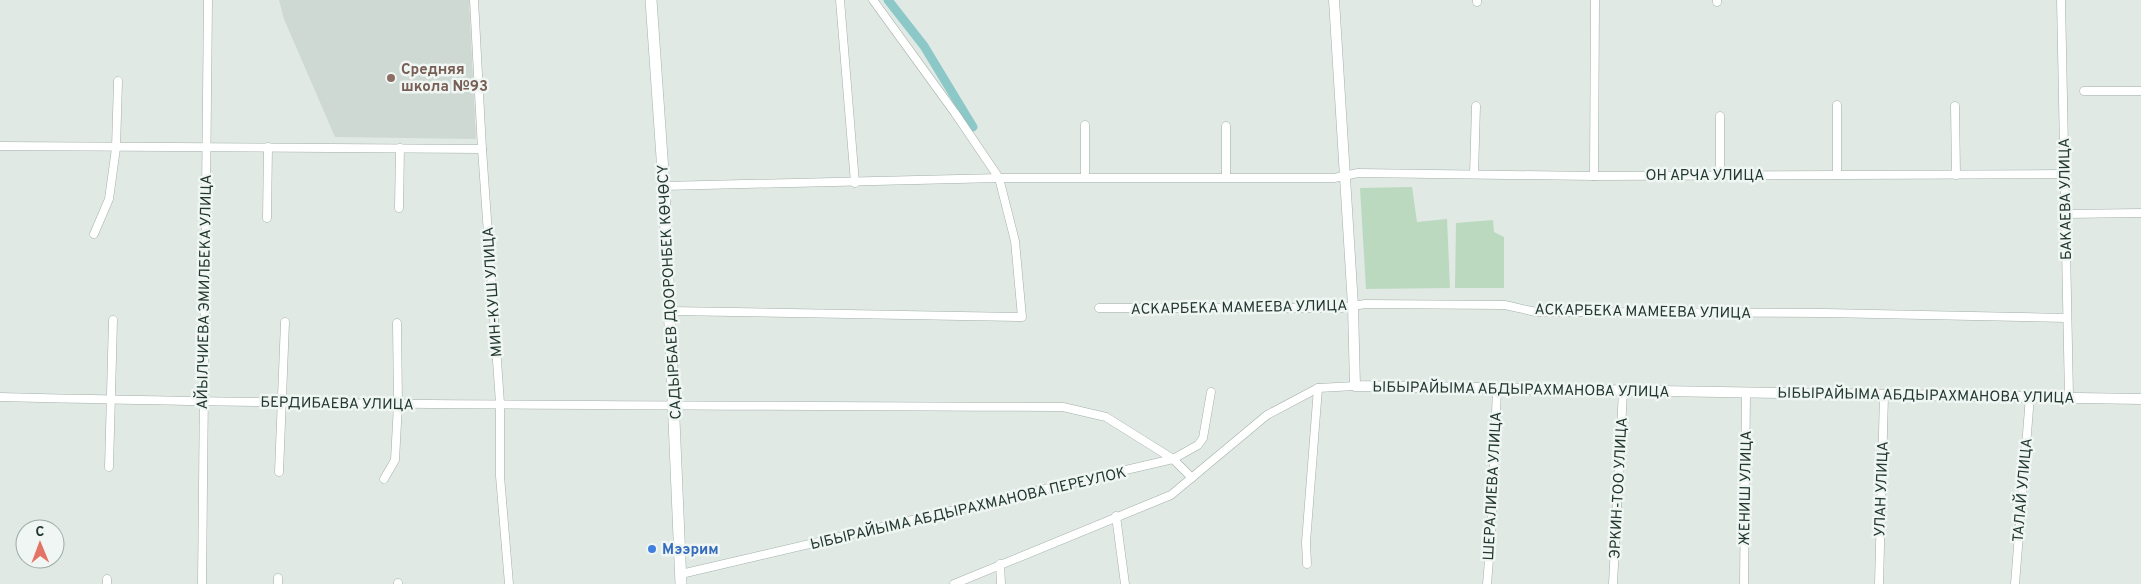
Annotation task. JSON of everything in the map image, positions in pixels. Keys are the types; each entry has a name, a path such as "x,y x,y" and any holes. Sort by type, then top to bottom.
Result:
{"main road":[{"name":"САДЫРБАЕВ ДООРОНБЕК КӨЧӨСҮ","path":"651,0 664,186 675,404 681,579"}],"street":[{"name":"АЙЫЛЧИЕВА ЭМИЛБЕКА УЛИЦА","path":"202,584 208,0"},
{"name":"МИН-КУШ УЛИЦА","path":"474,0 482,149 500,403 500,476 509,584"},
{"path":"840,0 855,183"},
{"path":"670,311 1022,317 1015,241 999,178 955,113 873,0"},
{"path":"1334,0 1353,306 1355,386"},
{"path":"1594,176 1595,0"},
{"name":"БАКАЕВА УЛИЦА","path":"2061,0 2068,397"},
{"path":"94,234 110,199 116,148 118,81"},
{"path":"2084,91 2141,91"},
{"path":"1474,174 1476,106"},
{"path":"1837,106 1837,174"},
{"path":"1955,106 1956,175"},
{"path":"1720,116 1720,175"},
{"path":"1084,124 1085,177"},
{"path":"1226,126 1226,177"},
{"path":"0,146 482,149"},
{"path":"267,218 268,147"},
{"path":"399,208 400,148"},
{"name":"ОН АРЧА УЛИЦА","path":"664,186 855,183 999,178 1334,178 1358,173 1594,176 2064,174"},
{"path":"2065,214 2141,213"},
{"name":"АСКАРБЕКА МАМЕЕВА УЛИЦА","path":"1099,308 1341,308 1374,304 1504,304 1536,312 1825,313 2067,318"},
{"path":"109,467 113,320"},
{"path":"279,472 285,322"},
{"path":"384,479 395,460 398,404 397,323"},
{"name":"ЫБЫРАЙЫМА АБДЫРАХМАНОВА УЛИЦА","path":"954,584 1171,495 1267,415 1318,388 1355,386 2141,399"},
{"path":"1307,564 1306,542 1318,388"},
{"name":"ШЕРАЛИЕВА УЛИЦА","path":"1487,584 1497,389"},
{"name":"ЭРКИН-ТОО УЛИЦА","path":"1613,584 1624,391"},
{"name":"ЫБЫРАЙЫМА АБДЫРАХМАНОВА ПЕРЕУЛОК","path":"681,579 1173,459 1198,446 1204,438 1211,392"},
{"name":"ЖЕНИШ УЛИЦА","path":"1744,584 1746,393"},
{"name":"УЛАН УЛИЦА","path":"1878,584 1884,395"},
{"name":"ТАЛАЙ УЛИЦА","path":"2015,584 2030,396"},
{"name":"БЕРДИБАЕВА УЛИЦА","path":"0,397 283,403 1063,407 1106,417 1173,459 1192,478"},
{"path":"1116,516 1125,584"},
{"path":"1000,564 1001,584"}],"shaded area":[{"name":"Средняя школа №93","path":"279,0 469,0 476,139 335,137 284,19"}],"green space":[{"path":"1412,187 1417,222 1447,219 1450,288 1366,289 1360,188"},
{"path":"1493,220 1494,232 1504,237 1504,288 1455,288 1456,223"}],"waterway":[{"path":"888,0 924,46 973,127"}],"place":[{"name":"Средняя школа №93","path":"391,78"},
{"name":"Мээрим","path":"652,549"}]}
